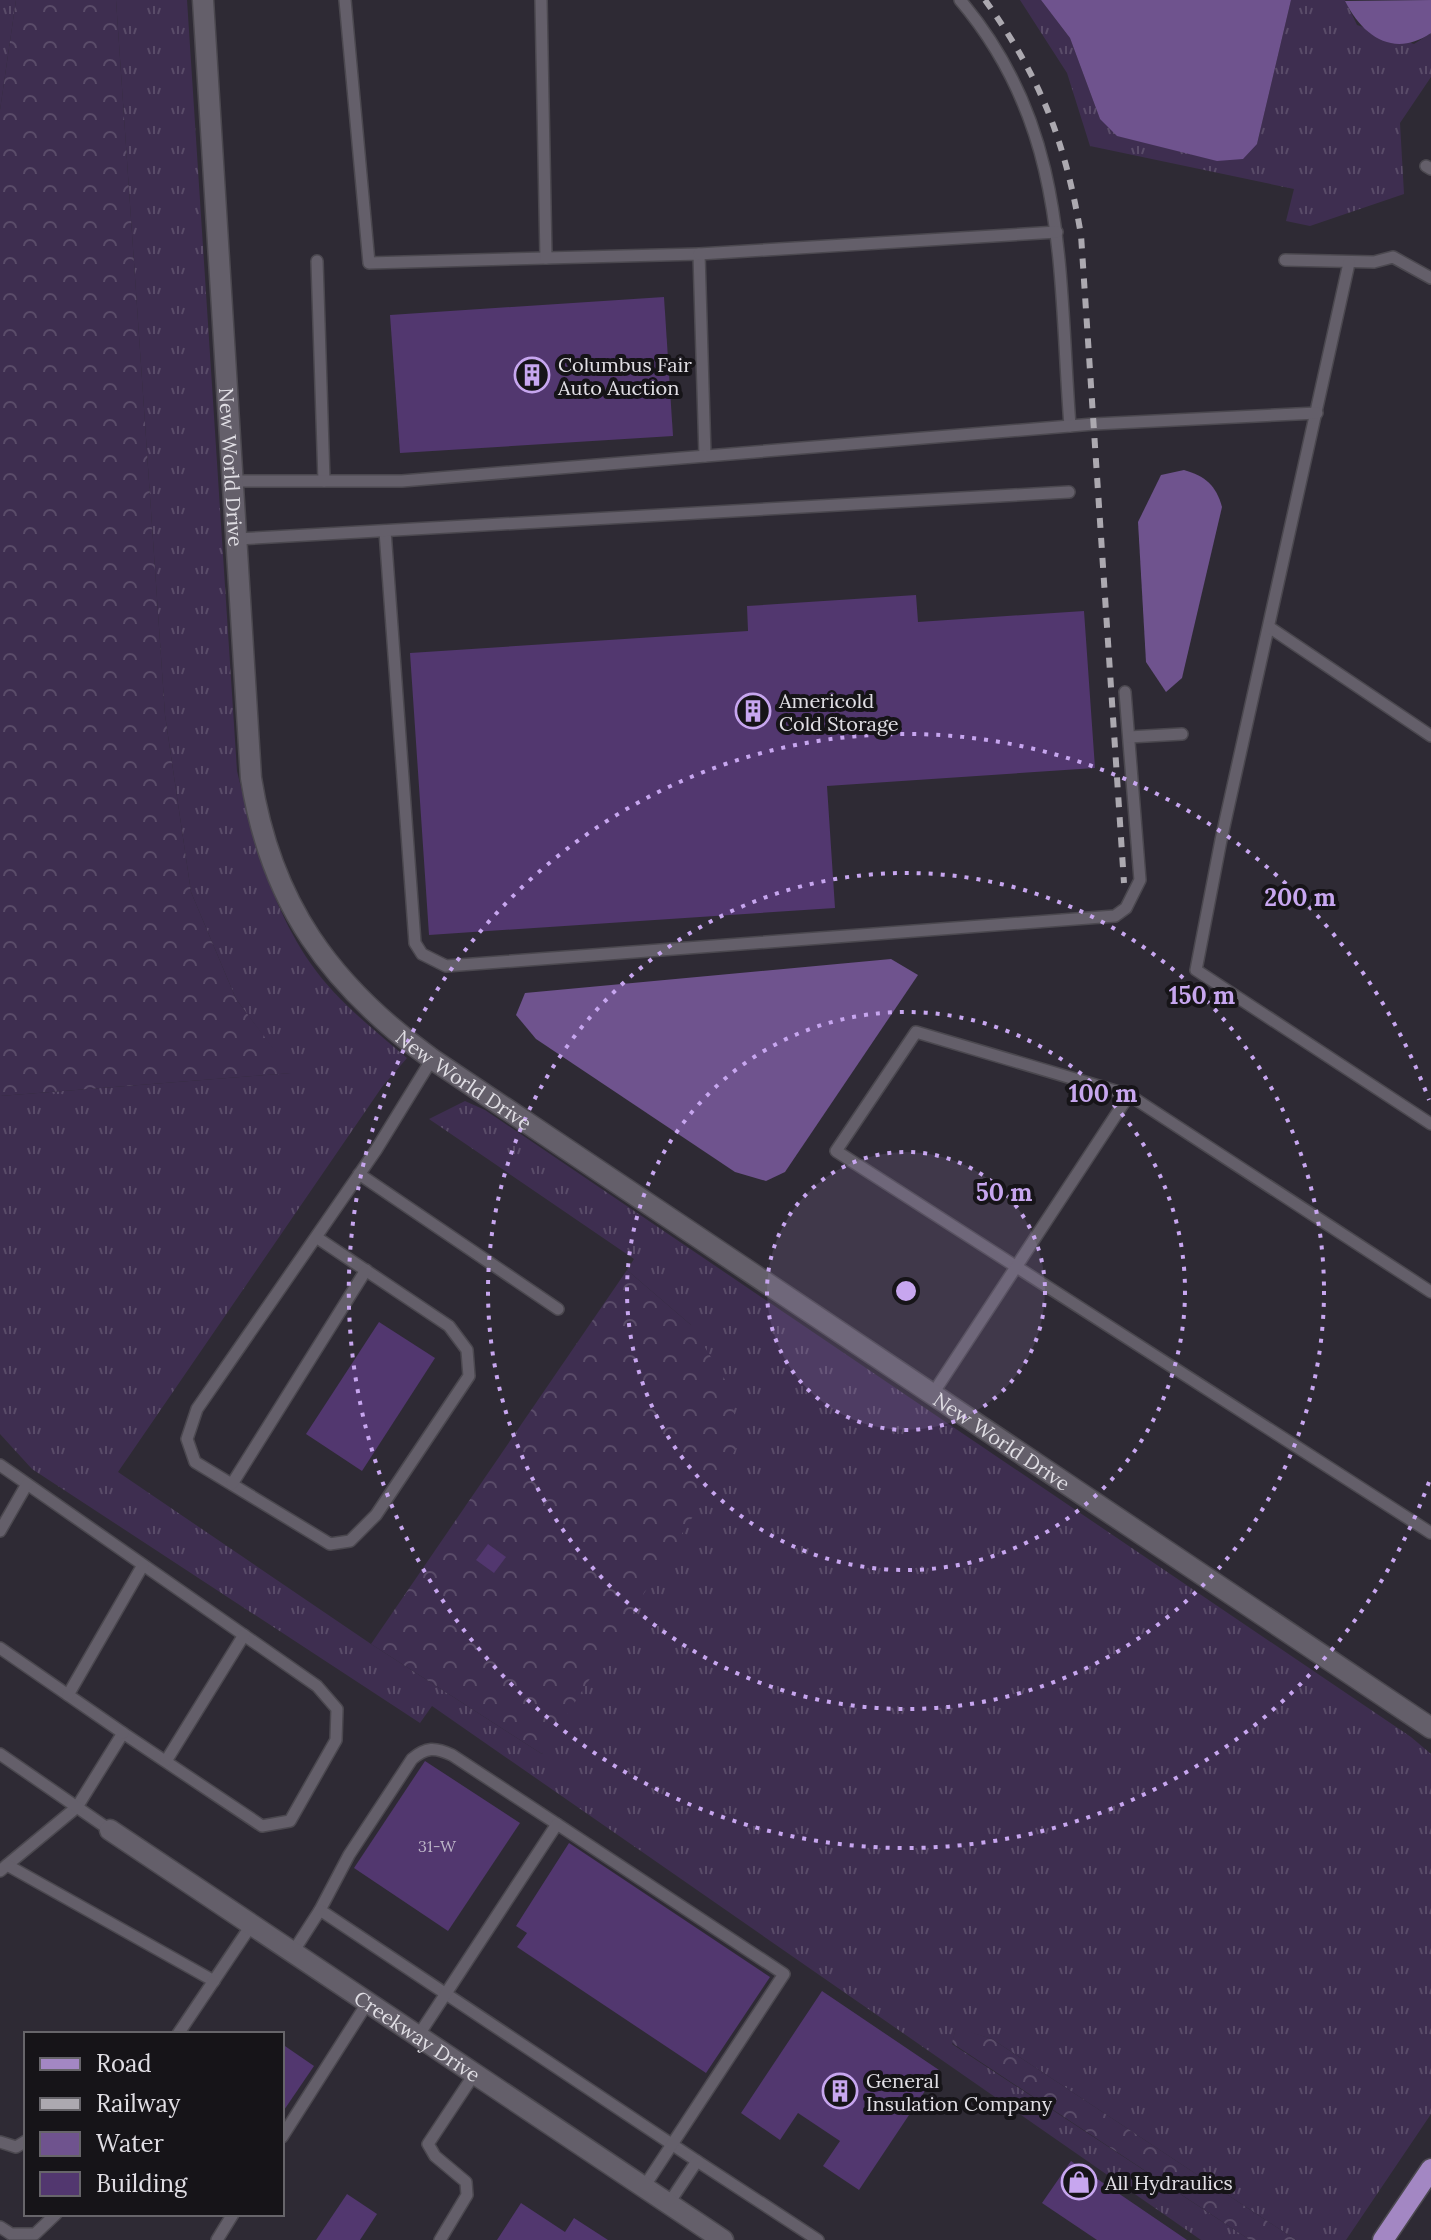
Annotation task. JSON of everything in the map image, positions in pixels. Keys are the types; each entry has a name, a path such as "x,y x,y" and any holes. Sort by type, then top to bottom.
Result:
{"main road":[{"path":"1383,2240 1431,2169"}],"street":[{"name":"New World Drive","path":"203,0 251,778 259,825 277,874 323,958 361,1004 432,1059 1431,1728"},
{"name":"Creekway Drive","path":"110,1830 723,2240"}],"lane":[{"path":"345,0 369,263 699,254 1057,232"},
{"path":"541,0 546,258"},
{"path":"960,0 1004,64 1029,112 1047,165 1057,232 1070,426"},
{"path":"699,254 705,456"},
{"path":"1285,260 1349,263 1393,257 1431,278"},
{"path":"317,261 324,481"},
{"path":"1349,263 1221,840 1196,970 1431,1124"},
{"path":"233,481 402,481 1070,426 1317,413"},
{"path":"237,539 1069,492"},
{"path":"385,531 415,943 422,954 446,966 1115,916 1126,908 1140,880 1125,692"},
{"path":"1269,627 1431,736"},
{"path":"1129,737 1182,734"},
{"path":"1431,1292 1129,1095 916,1032 836,1151 1431,1533"},
{"path":"316,1237 449,1326 467,1350 469,1376 376,1515 350,1541 330,1544 195,1462 187,1439 194,1419 316,1237 359,1174 432,1059"},
{"path":"932,1395 1019,1267 1129,1095"},
{"path":"359,1174 558,1309"},
{"path":"232,1484 366,1270"},
{"path":"0,1465 317,1686 337,1709 336,1740 290,1821 262,1826 0,1648"},
{"path":"0,1531 27,1484"},
{"path":"68,1695 143,1565"},
{"path":"166,1761 244,1635"},
{"path":"123,1733 77,1807 3,1868 214,1981"},
{"path":"293,1952 349,1855 412,1759 423,1750 437,1748 784,1974 644,2187"},
{"path":"0,1754 110,1830"},
{"path":"418,2036 557,1824"},
{"path":"320,1910 818,2240"},
{"path":"179,2032 252,1924"},
{"path":"284,2134 368,2002"},
{"path":"440,2240 467,2195 466,2182 435,2156 428,2144 475,2073"},
{"path":"0,2142 16,2147 24,2142"},
{"path":"669,2203 697,2161"},
{"path":"0,2227 11,2234 35,2234 54,2216"},
{"path":"217,2240 232,2216"}],"green space":[{"path":"0,0 16,0 0,110"},
{"path":"16,0 116,0 165,715 191,892 236,999 292,1073 0,1096 0,110"},
{"path":"116,0 187,0 237,771 250,821 274,895 311,964 343,1002 407,1058 382,1087 118,1472 371,1644 542,1754 691,1325 627,1270 634,1259 429,1119 465,1101 485,1110 1411,1737 1431,1754 1431,2114 1346,2240 1296,2240 992,2039 956,2028 952,2044 1250,2240 1201,2240 432,1706 420,1723 32,1469 0,1434 0,1096 291,1073 236,999 191,892 165,715"},
{"path":"1020,0 1041,0 1070,38 1100,119 1257,144 1291,0 1345,0 1357,25 1414,44 1431,33 1431,77 1400,123 1404,194 1310,226 1286,221 1294,189 1090,146 1067,73"},
{"path":"627,1270 691,1325 732,1391 737,1447 542,1754 371,1644"},
{"path":"956,2027 992,2039 1296,2240 1250,2240 952,2043"}],"water":[{"path":"1041,0 1291,0 1257,144 1243,159 1217,161 1117,136 1100,119 1070,38"},
{"path":"1431,0 1431,33 1404,44 1381,40 1370,34 1345,1"},
{"path":"1184,470 1209,482 1222,507 1182,678 1166,692 1146,662 1138,522 1161,475"},
{"path":"891,959 918,975 785,1172 766,1181 735,1172 536,1039 516,1015 525,993"}],"building":[{"name":"Columbus Fair Auto Auction","path":"664,297 673,436 400,453 390,315"},
{"name":"Americold Cold Storage","path":"916,595 918,622 1084,611 1095,768 827,786 835,908 429,935 410,653 748,631 747,606"},
{"path":"379,1322 435,1358 362,1471 306,1434"},
{"path":"488,1544 506,1557 494,1573 476,1560"},
{"path":"425,1761 520,1823 448,1931 354,1868"},
{"path":"569,1843 770,1977 706,2073 517,1947 527,1933 516,1926"},
{"name":"General Insulation Company","path":"822,1991 939,2070 859,2190 823,2166 840,2141 798,2113 780,2140 741,2113"},
{"path":"284,2045 314,2066 284,2110"},
{"name":"All Hydraulics","path":"1071,2161 1187,2240 1097,2240 1042,2203"},
{"path":"347,2194 377,2214 360,2240 316,2240"},
{"path":"521,2203 565,2232 574,2218 608,2240 497,2240"}],"railway":[{"path":"985,0 1021,56 1048,112 1067,170 1081,235 1124,883"}],"place":[{"name":"Columbus Fair Auto Auction","path":"532,375"},
{"name":"Americold Cold Storage","path":"753,711"},
{"name":"General Insulation Company","path":"840,2091"},
{"name":"All Hydraulics","path":"1079,2182"}]}
